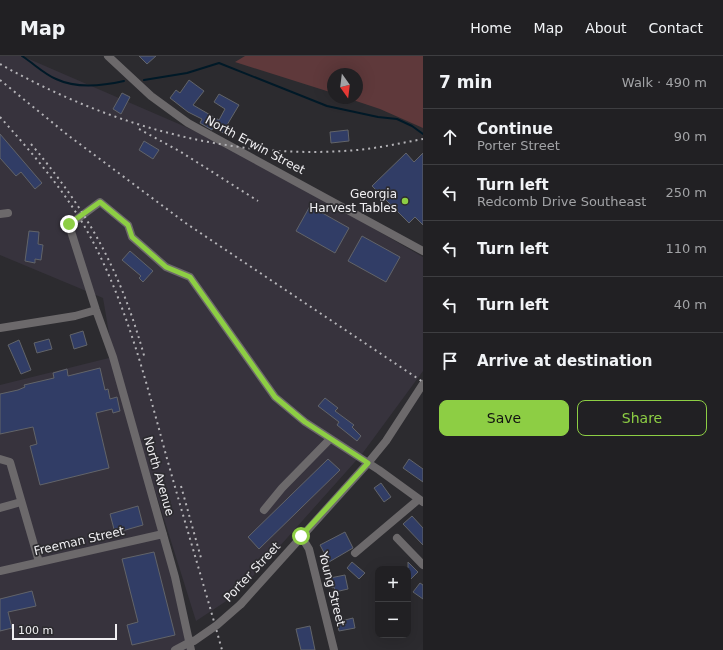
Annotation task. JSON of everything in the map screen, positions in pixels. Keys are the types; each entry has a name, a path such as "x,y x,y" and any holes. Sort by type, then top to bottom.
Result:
{"street":[{"name":"North Erwin Street","path":"108,56 151,96 188,123 331,200 423,252"},
{"name":"North Avenue","path":"191,645 175,577 113,357 96,310 69,224 100,202 128,225 132,237 166,267 190,277 275,397 305,422 330,439"},
{"path":"0,328 75,316 96,310"},
{"name":"Porter Street","path":"175,650 191,645 217,625 240,604 368,463 401,418 423,384"},
{"path":"264,510 282,488 330,439 368,463 421,500 355,553"},
{"path":"0,459 10,462 39,562"},
{"path":"0,508 21,502"},
{"name":"Freeman Street","path":"0,571 163,534"},
{"name":"Young Street","path":"301,536 309,549 334,650"},
{"path":"397,538 423,565"}],"shaded area":[{"path":"0,56 22,56 232,147 423,257 423,371 362,454 237,594 196,621 119,375 193,650 0,650 0,385 113,357 103,298 0,255"},
{"path":"245,56 423,56 423,128 380,109 363,103 363,68 327,68 327,91 235,62"}],"building":[{"path":"139,56 156,56 147,64"},
{"path":"189,80 204,91 193,105 219,120 225,109 214,102 219,94 239,105 227,125 234,129 230,137 213,127 212,130 200,123 202,119 188,112 170,98 176,90 180,93"},
{"path":"122,93 130,97 121,114 113,109"},
{"path":"348,130 349,141 331,143 330,132"},
{"path":"0,134 42,183 35,189 21,172 16,176 0,158"},
{"path":"144,141 159,150 153,159 139,150"},
{"name":"Georgia Harvest Tables","path":"406,153 414,162 423,153 423,225 415,217 409,223 372,186"},
{"path":"310,206 349,228 335,253 296,231"},
{"path":"29,231 39,232 38,244 43,245 41,260 35,259 35,263 25,261"},
{"path":"362,236 400,257 386,282 348,261"},
{"path":"130,251 153,271 143,282 139,278 141,276 122,260"},
{"path":"83,331 87,345 74,349 70,335"},
{"path":"49,339 52,349 37,353 34,343"},
{"path":"19,340 31,370 21,374 8,345"},
{"path":"100,368 105,390 108,389 110,399 117,397 120,411 113,413 112,409 96,413 109,468 40,485 30,446 37,444 33,427 0,434 0,394 18,390 25,387 24,385 54,378 53,373 67,369 68,376"},
{"path":"325,398 338,408 335,411 354,425 352,427 361,436 357,441 337,425 339,422 318,406"},
{"path":"328,459 340,470 259,549 248,537"},
{"path":"409,459 423,469 423,482 403,468"},
{"path":"381,483 391,497 384,502 374,488"},
{"path":"138,506 143,525 115,533 110,514"},
{"path":"412,516 423,528 423,545 403,524"},
{"path":"345,532 353,548 329,562 320,545"},
{"path":"154,552 175,635 132,645 127,625 138,622 122,559"},
{"path":"352,562 365,573 359,579 347,568"},
{"path":"408,562 418,572 411,579 411,566 408,566"},
{"path":"345,575 348,589 335,592 334,587 332,588 330,578"},
{"path":"420,583 423,585 423,599 413,592"},
{"path":"32,591 36,606 8,612 12,628 0,631 0,599"},
{"path":"353,618 355,628 339,631 337,622"},
{"path":"310,626 315,650 301,650 296,629"}],"waterway":[{"path":"22,56 52,77 72,84 90,86 124,81"},
{"path":"144,80 187,73 219,63 327,106 378,117 397,119 412,126 423,134"}],"railway":[{"path":"0,64 41,86 84,105 128,121 172,134 218,144 264,150 310,152 357,150 423,139"},
{"path":"0,80 69,136 187,224 423,382"},
{"path":"0,117 37,160 82,221 104,264 115,290 143,372 222,650"},
{"path":"139,129 181,152 258,201"},
{"path":"31,144 70,195 87,220 101,245 114,271 125,299 136,328 145,359"},
{"path":"181,486 201,558"}],"place":[{"name":"Georgia Harvest Tables","path":"405,201"}],"route":[{"path":"69,224 100,202 128,225 132,237 166,267 190,277 196,283 264,384 275,397 305,422 368,463 301,536"}]}
